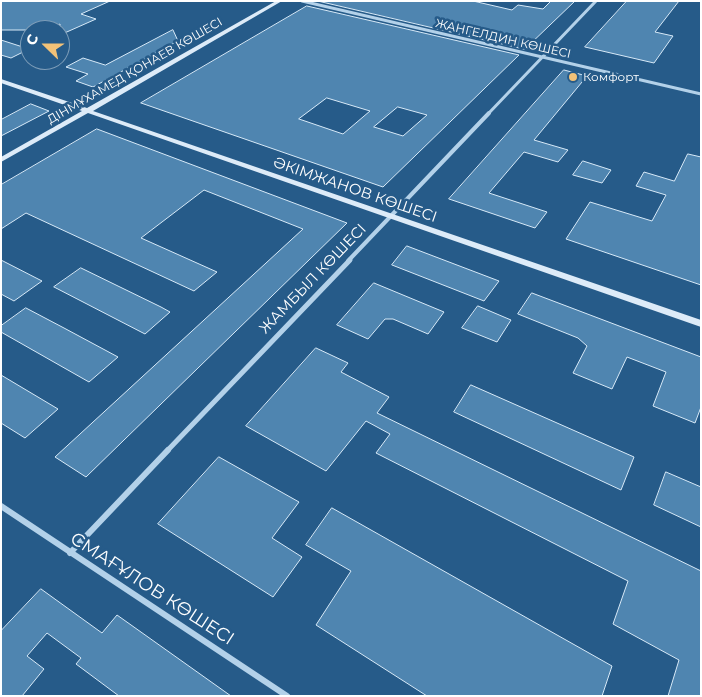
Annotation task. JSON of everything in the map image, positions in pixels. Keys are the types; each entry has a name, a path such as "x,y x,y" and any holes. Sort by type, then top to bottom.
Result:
{"main road":[{"name":"ДІНМҰХАМЕД ҚОНАЕВ КӨШЕСІ","path":"1,160 280,1"},
{"name":"ӘКІМЖАНОВ КӨШЕСІ","path":"1,81 701,324"}],"street":[{"name":"ЖАНГЕЛДИН КӨШЕСІ","path":"302,1 701,94"},
{"name":"ЖАМБЫЛ КӨШЕСІ","path":"70,553 389,216 596,1"},
{"name":"СМАҒҰЛОВ КӨШЕСІ","path":"1,506 287,696"}],"building":[{"path":"1,1 110,1 81,14 96,19 70,31 70,20 20,20 20,30 1,30"},
{"path":"318,1 473,1 512,10 518,5 543,9 551,1 575,1 525,49"},
{"path":"627,1 679,1 655,32 673,36 654,63 585,47"},
{"path":"307,6 519,55 383,187 141,103","holes":["327,98 370,111 343,134 299,119","398,107 427,115 403,136 374,127"]},
{"path":"173,30 178,41 93,87 76,81 88,74 70,68 70,65 83,58 105,65"},
{"path":"1,40 20,46 20,54 11,58 1,55"},
{"path":"564,70 587,76 534,140 568,150 558,162 524,152 489,193 547,212 535,228 449,199"},
{"path":"31,104 49,111 1,136 1,120"},
{"path":"97,129 347,223 86,477 55,457 303,229 204,190 141,238 217,272 194,291 26,213 1,229 1,185"},
{"path":"688,154 701,157 701,285 566,239 590,202 652,221 666,195 636,186 644,172 674,181"},
{"path":"583,161 611,170 602,183 573,175"},
{"path":"407,246 499,281 484,301 392,265"},
{"path":"1,260 42,281 14,301 1,294"},
{"path":"81,268 170,312 145,334 54,287"},
{"path":"374,283 444,312 428,334 393,319 385,319 368,339 337,325"},
{"path":"532,293 701,357 701,407 695,423 653,406 666,372 627,357 612,389 573,373 587,346 578,338 518,314"},
{"path":"478,306 511,320 497,342 462,328"},
{"path":"26,308 118,357 89,382 1,332 1,326"},
{"path":"316,348 348,363 341,372 389,397 377,413 701,571 701,696 668,696 679,660 613,624 628,581 376,453 390,434 366,421 326,471 246,426"},
{"path":"1,375 58,409 25,438 1,423"},
{"path":"471,385 634,457 621,490 454,412"},
{"path":"219,457 299,502 272,538 302,557 273,597 158,524"},
{"path":"666,472 701,487 701,527 654,505"},
{"path":"332,508 612,666 602,696 427,696 316,625 351,571 306,545"},
{"path":"41,589 102,633 117,615 231,696 119,696 76,664 81,658 47,633 27,656 44,669 22,696 1,696 1,631"}],"place":[{"name":"Комфорт","path":"573,77"}]}
